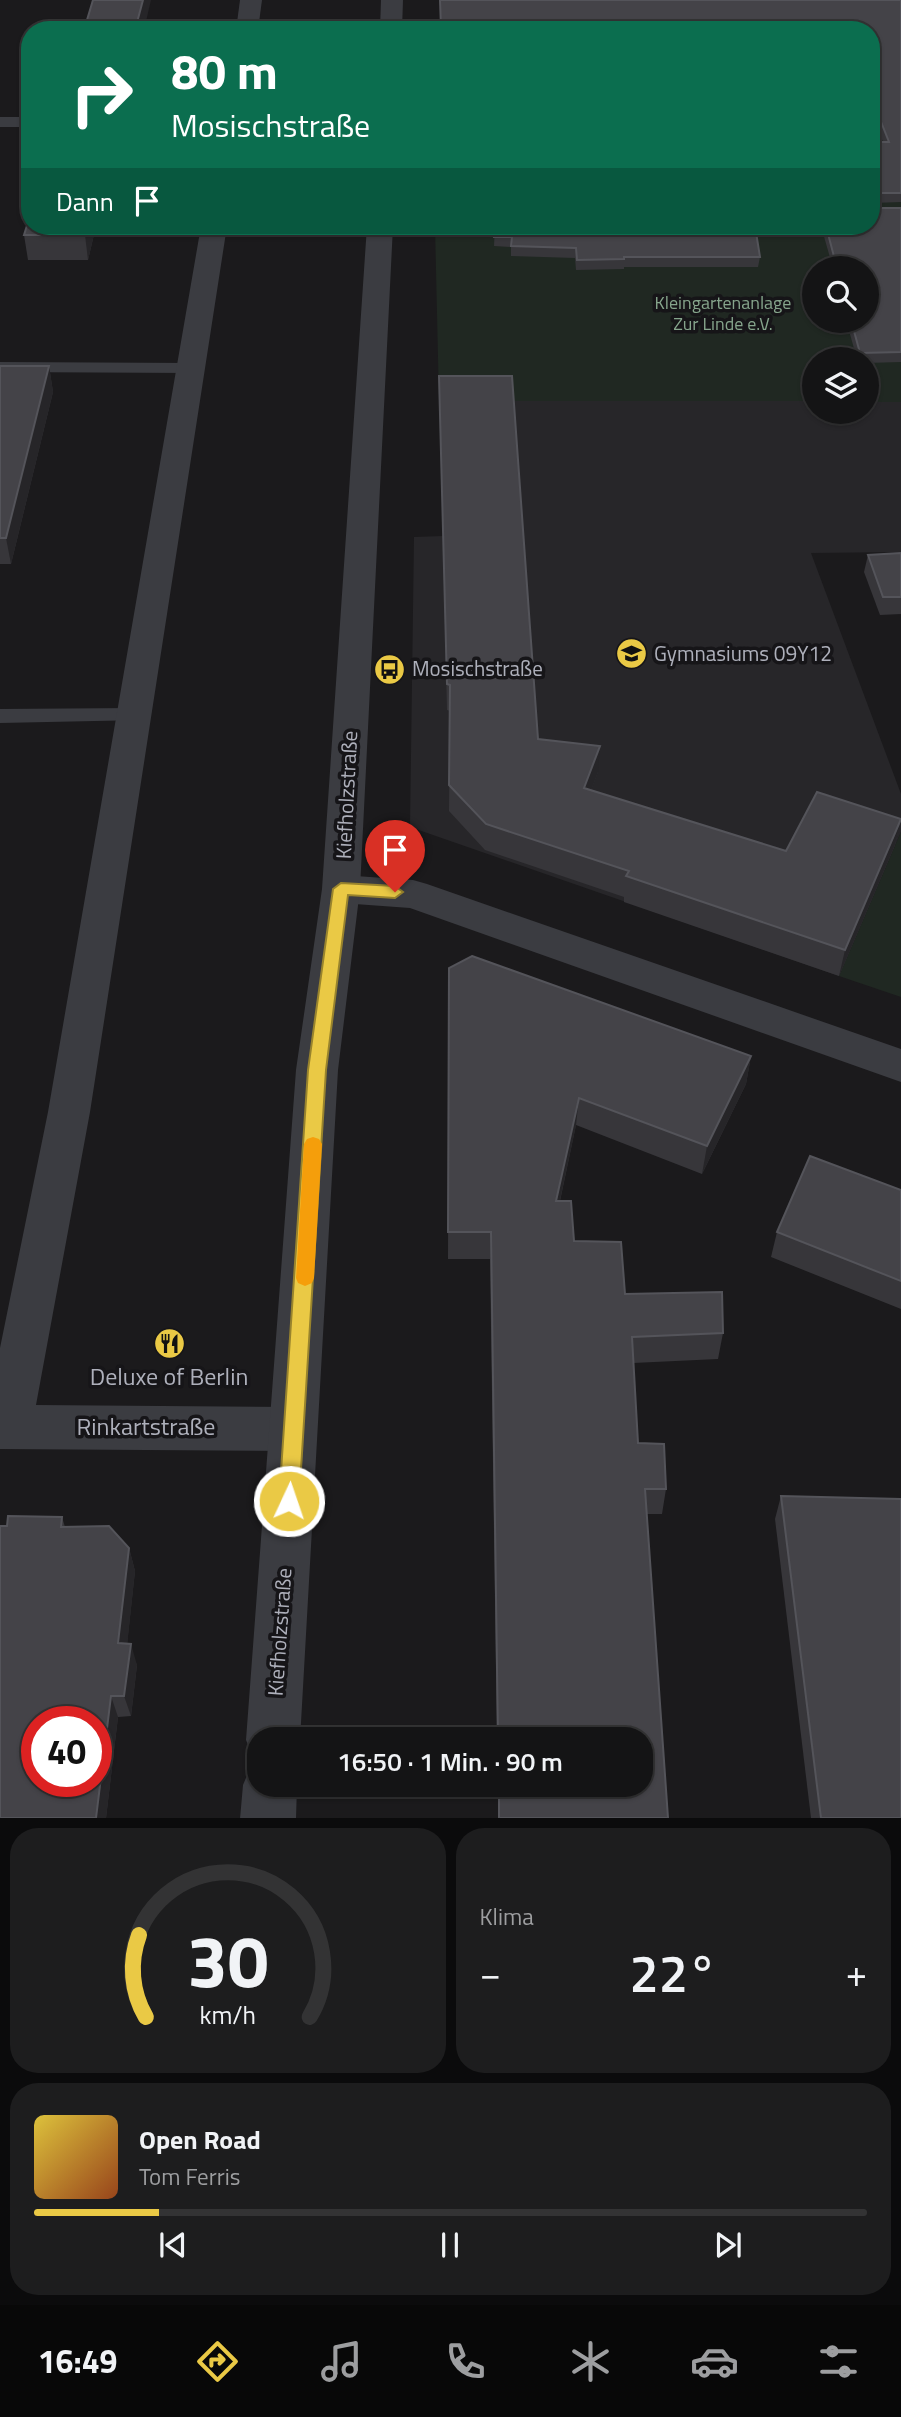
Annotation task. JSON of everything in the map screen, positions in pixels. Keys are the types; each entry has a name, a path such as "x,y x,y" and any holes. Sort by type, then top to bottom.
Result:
{"street":[{"path":"248,21 251,0"},
{"path":"392,21 393,0"},
{"path":"4,1427 69,1112 213,235"},
{"name":"Kiefholzstraße","path":"274,1727 317,1070 341,889 379,235"},
{"path":"341,889 413,894 901,1066"},
{"name":"Rinkartstraße","path":"4,1427 293,1429"},
{"path":"268,1818 269,1797"}],"lane":[{"path":"0,122 21,122"},
{"path":"0,367 191,368"},
{"path":"0,716 135,715"}],"shaded area":[{"name":"Gymnasiums 09Y12","path":"439,401 802,401 802,424 879,424 879,401 901,401 901,552 811,553 901,794 901,832 839,976 410,827 414,537 443,536"}],"green space":[{"name":"Kleingartenanlage Zur Linde e.V.","path":"901,0 901,402 879,402 879,347 802,347 802,401 439,401 435,235 880,235 880,22"},
{"path":"901,832 901,997 839,976"}],"building":[{"path":"93,0 143,0 137,21 87,21"},
{"path":"440,0 901,0 901,193 880,193 880,142 889,142 880,119 880,21 441,21"},
{"path":"880,208 901,208 901,352 879,353 879,347 858,347 855,333 879,333 879,256 834,256 828,235 880,235"},
{"path":"756,235 760,257 624,257 577,260 576,248 511,246 512,237 494,237"},
{"path":"0,366 49,366 6,538 0,538"},
{"path":"439,376 512,376 538,739 600,746 584,788 786,851 817,792 901,819 845,950 626,876 629,871 486,824 449,785 450,685 447,684"},
{"path":"901,553 901,597 883,597 868,555"},
{"path":"472,956 751,1056 707,1146 579,1098 556,1201 571,1201 574,1241 621,1242 625,1294 722,1292 723,1333 632,1337 638,1443 664,1444 666,1489 645,1489 668,1818 499,1818 499,1797 653,1797 653,1727 498,1727 491,1232 448,1232 449,968"},
{"path":"810,1156 901,1190 901,1281 777,1232"},
{"path":"781,1496 901,1499 901,1818 821,1818"},
{"path":"8,1516 62,1517 61,1527 109,1526 129,1548 118,1643 131,1644 124,1696 111,1696 110,1706 21,1706 21,1797 99,1797 96,1818 0,1818 0,1526 7,1526"}],"slow traffic":[{"path":"305,1278 313,1144"}],"place":[{"name":"Gymnasiums 09Y12","path":"631,654"},
{"name":"Mosischstraße","path":"389,669"},
{"name":"Deluxe of Berlin","path":"169,1343"}],"route":[{"path":"289,1501 317,1070 341,889 395,892"}]}
